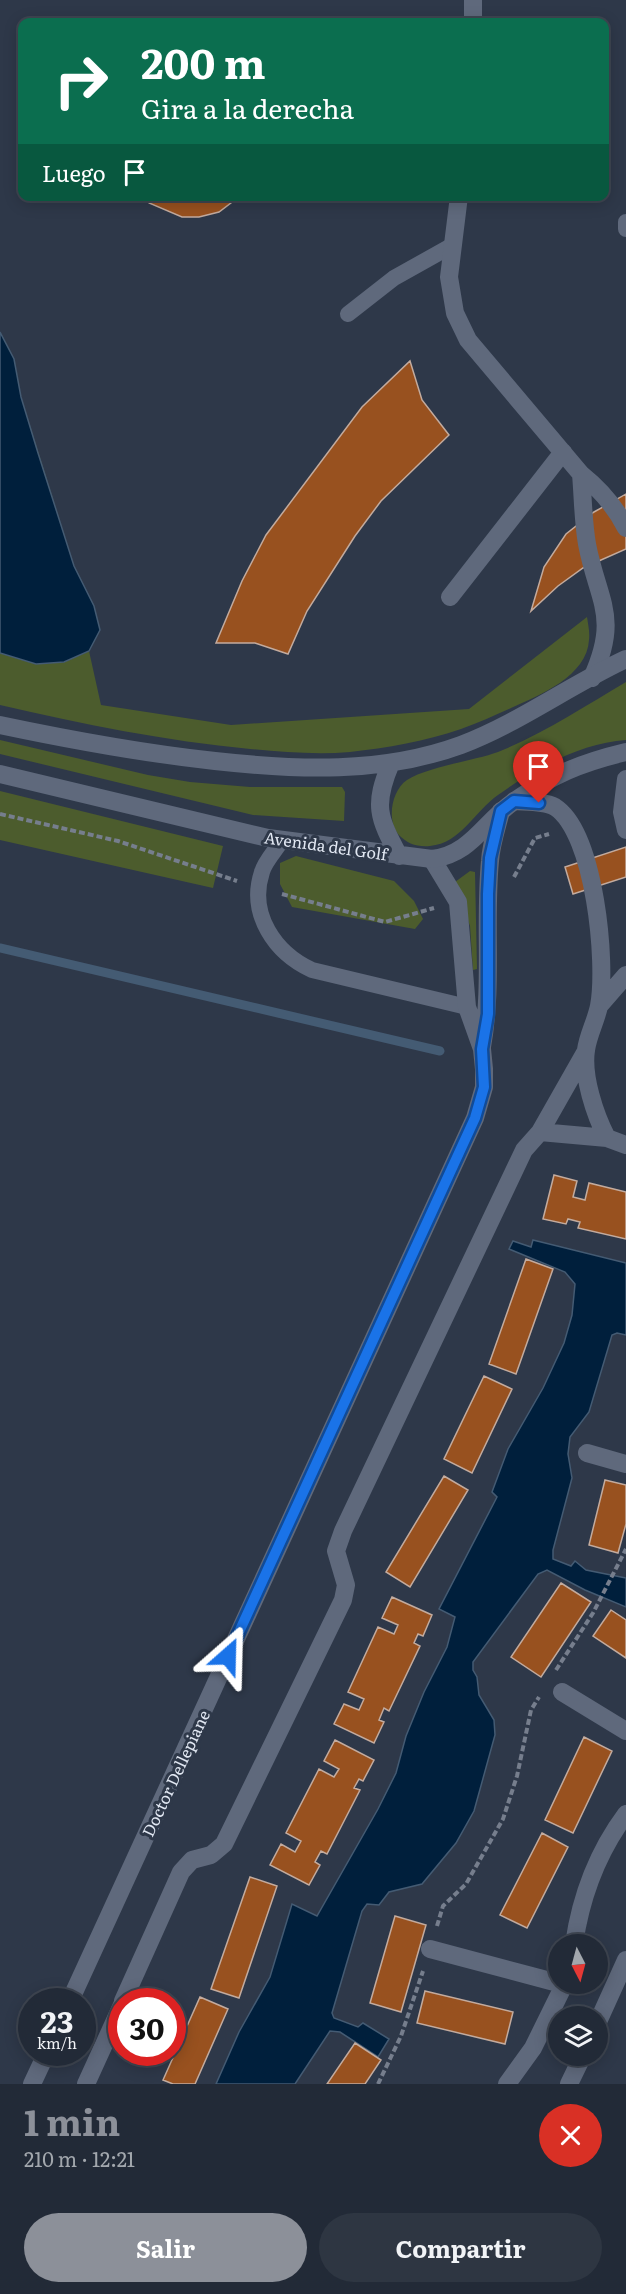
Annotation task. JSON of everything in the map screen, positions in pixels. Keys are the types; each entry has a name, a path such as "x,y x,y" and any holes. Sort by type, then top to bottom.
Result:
{"street":[{"path":"473,0 473,18"},
{"path":"458,201 449,277 455,313 468,340 581,474 599,488 626,528"},
{"path":"450,597 563,452"},
{"path":"581,474 587,544 606,615 606,638 602,657 592,678"},
{"path":"0,724 147,753 255,766 325,768 391,764 461,745 502,726 626,659"},
{"name":"Avenida del Golf","path":"0,774 282,840 432,859 448,857 460,850 478,836 507,806 562,771 626,752"},
{"path":"391,764 382,784 380,803 382,825 399,856"},
{"path":"626,779 622,812 626,830"},
{"path":"129,1988 182,1872 192,1860 211,1855 224,1844 343,1600 346,1586 336,1551 344,1531 524,1150 540,1132 586,1051 599,1006 601,956 591,875 573,828 554,807 507,806"},
{"name":"Doctor Dellepiane","path":"76,1988 475,1118 484,1087 482,1049 488,1014 490,858 507,806"},
{"name":"Doctor Dellepiane","path":"432,859 458,902 467,1007 482,1049"},
{"path":"599,1006 626,975"},
{"path":"586,1051 595,1115 607,1138"},
{"path":"540,1132 607,1138 626,1145"},
{"path":"586,1453 626,1464"},
{"path":"562,1692 626,1731"},
{"path":"576,1934 583,1897 589,1880 608,1839 626,1814"},
{"path":"430,1949 548,1979"},
{"path":"605,2006 626,1960"},
{"path":"507,2084 533,2048 557,1994"},
{"path":"86,2084 108,2034"},
{"path":"32,2084 40,2066"},
{"path":"569,2084 578,2066"}],"lane":[{"path":"626,222 626,229"},
{"path":"348,314 394,278 453,245"},
{"path":"282,840 262,870 258,898 261,918 274,943 293,962 312,970 467,1007"}],"path":[{"path":"0,814 118,841 211,874 385,922 458,902"},
{"path":"488,894 510,886 536,838 573,828"},
{"path":"552,1675 597,1605 626,1549"},
{"path":"378,2084 401,2036 443,1906 466,1884 503,1819 518,1776 531,1710 541,1693"}],"green space":[{"path":"0,332 14,359 21,397 74,566 94,606 100,630 89,651 101,705 231,725 469,709 587,617 589,640 580,664 560,683 548,690 467,727 392,746 350,752 287,752 156,737 0,705"},
{"path":"626,682 626,740 592,746 542,767 498,795 459,833 441,844 417,845 398,834 393,821 392,806 397,791 407,780 426,771 488,755 515,745"},
{"path":"0,740 148,775 190,782 250,787 342,787 345,792 344,821 253,815 0,754"},
{"path":"0,791 223,846 213,888 0,840"},
{"path":"296,856 394,881 414,901 423,919 415,929 292,907 280,884 280,863"},
{"path":"470,871 475,872 477,969 473,970 470,926 455,882"}],"water":[{"path":"0,332 14,359 21,397 38,453 74,566 94,606 100,630 89,651 64,662 36,664 0,653"},
{"path":"533,1240 626,1263 626,1335 617,1333 612,1335 589,1412 570,1437 568,1454 572,1478 553,1550 553,1559 571,1566 575,1561 586,1570 626,1578 626,1607 585,1590 547,1570 538,1574 473,1662 479,1695 494,1720 495,1735 474,1811 456,1843 422,1884 389,1892 379,1905 367,1904 362,1911 332,2013 334,2018 358,2027 363,2023 389,2039 378,2057 340,2032 330,2031 295,2084 216,2084 239,2032 270,1977 292,1904 317,1916 396,1773 406,1736 424,1692 447,1647 455,1617 439,1609 497,1497 492,1492 508,1449 543,1388 564,1343 572,1315 575,1284 565,1272 509,1249 513,1241 531,1247"}],"building":[{"path":"148,201 233,201 219,212 199,217 182,217"},
{"path":"410,361 422,400 449,435 381,501 355,536 307,611 288,654 255,643 216,643 242,581 266,535 362,407"},
{"path":"626,494 626,549 583,568 558,586 531,611 544,567 566,534 594,512"},
{"path":"626,847 626,877 573,894 565,867"},
{"path":"554,1175 577,1181 573,1197 585,1200 589,1183 626,1192 626,1239 578,1228 580,1222 568,1219 566,1224 543,1219"},
{"path":"526,1259 553,1269 516,1374 489,1364"},
{"path":"484,1376 512,1389 472,1473 444,1459"},
{"path":"444,1476 468,1490 410,1587 386,1572"},
{"path":"605,1480 626,1485 626,1524 618,1553 589,1545"},
{"path":"561,1583 591,1602 541,1677 511,1657"},
{"path":"392,1597 432,1615 423,1636 418,1634 414,1643 420,1646 389,1711 384,1708 379,1720 384,1722 374,1743 334,1724 344,1704 359,1710 364,1699 348,1692 378,1627 394,1634 398,1625 382,1618"},
{"path":"611,1610 626,1620 626,1658 593,1636"},
{"path":"584,1737 612,1751 573,1833 545,1820"},
{"path":"335,1740 374,1760 363,1781 359,1779 354,1788 360,1790 327,1854 321,1851 315,1862 320,1865 309,1885 270,1865 281,1844 295,1852 301,1841 286,1833 319,1769 334,1777 339,1769 324,1761"},
{"path":"542,1833 568,1847 527,1928 500,1915"},
{"path":"250,1877 277,1886 239,1998 211,1989"},
{"path":"395,1916 426,1925 401,2012 370,2003"},
{"path":"425,1991 513,2012 505,2044 417,2023"},
{"path":"200,1997 228,2009 195,2084 173,2084 163,2080 169,2066 186,2066 186,2028"},
{"path":"355,2043 381,2060 365,2084 327,2084"}],"waterway":[{"path":"0,948 440,1051"}],"route":[{"path":"228,1656 475,1118 484,1087 482,1049 488,1014 490,858 501,811 514,801 539,803"}]}
